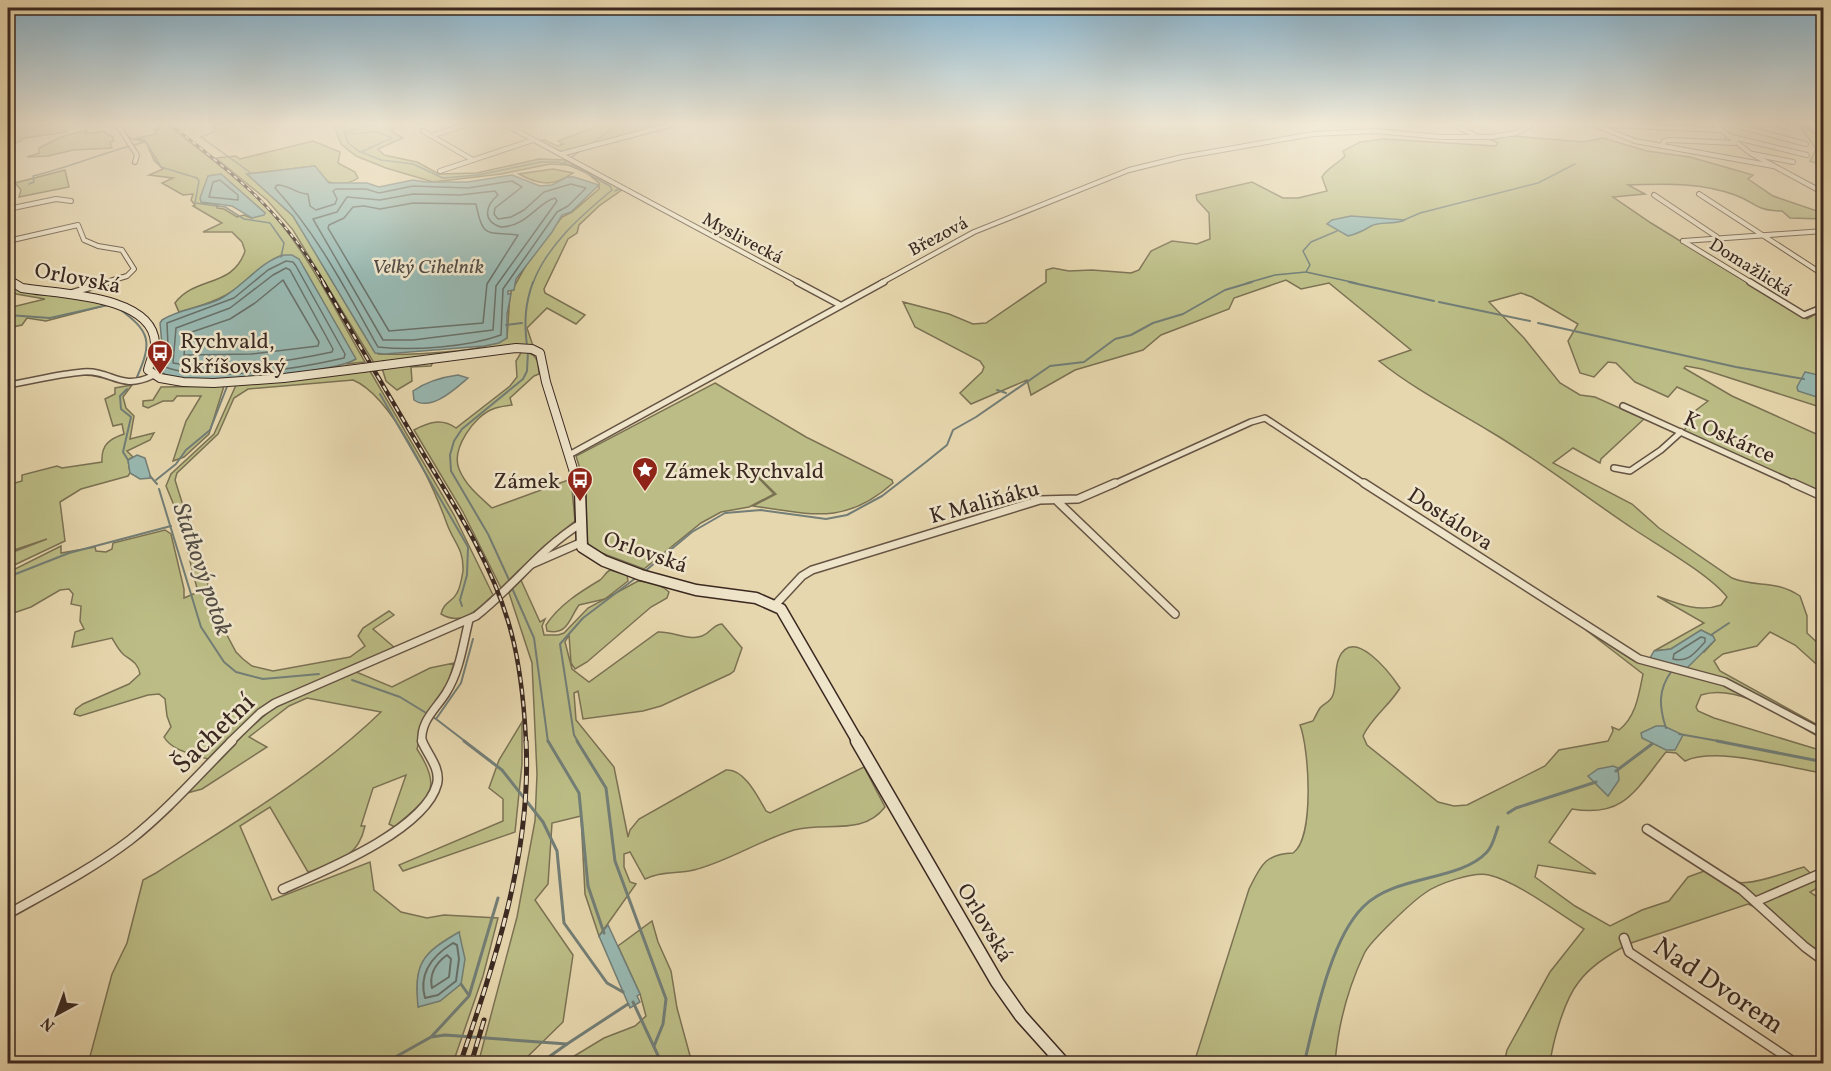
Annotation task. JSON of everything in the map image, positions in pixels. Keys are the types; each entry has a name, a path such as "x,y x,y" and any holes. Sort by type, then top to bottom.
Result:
{"main road":[{"name":"Orlovská","path":"8,276 13,283 22,288 118,303 145,323 154,339 155,345 148,370 152,376 174,383 232,381 528,348 541,356 546,382 580,492 580,543 586,552 642,574 690,588 776,604 788,620 997,982 1021,1016 1064,1064"}],"street":[{"name":"Myslivecká","path":"600,175 840,305"},
{"name":"Březová","path":"569,455 840,305 1000,220 1116,175"},
{"path":"1790,175 1824,193"},
{"path":"1699,194 1824,275"},
{"path":"1654,195 1717,237 1824,231"},
{"path":"8,209 56,199 71,201"},
{"path":"8,240 78,225 84,240 98,246 122,250 134,269 127,276 71,294"},
{"name":"Domažlická","path":"1717,237 1683,241 1804,315 1824,307"},
{"path":"8,385 84,372 95,372 123,382 137,384 152,376"},
{"name":"K Oskárce","path":"1623,406 1824,497"},
{"name":"Dostálova","path":"1058,501 1078,498 1204,445 1251,422 1265,418 1444,536 1639,659 1725,682 1824,734"},
{"path":"1614,468 1630,471 1661,450 1680,432"},
{"name":"K Maliňáku","path":"776,604 802,576 812,570 1040,500 1058,501 1175,614"},
{"path":"529,566 544,548 580,524"},
{"path":"529,566 580,543"},
{"name":"Šachetní","path":"8,914 90,868 130,840 157,817 246,726 275,703 469,620 490,605 529,566"},
{"path":"283,889 379,842 415,815 432,798 437,783 437,770 422,747 424,724 453,678 469,620"},
{"path":"1647,829 1723,876 1756,901 1789,934 1824,961"},
{"path":"1756,901 1824,872"},
{"name":"Nad Dvorem","path":"1624,938 1629,952 1797,1064"}],"green space":[{"path":"46,175 66,175 69,187 19,197 21,190 15,183"},
{"path":"149,175 215,175 209,176 202,203 218,204 217,208 224,209 237,217 244,215 251,218 265,213 222,175 230,175 238,181 276,218 301,251 365,362 346,364 355,359 301,263 282,255 270,261 226,295 179,312 175,303 183,295 232,271 245,251 242,242 232,232 203,232 222,223 193,206 195,205 191,200 193,194 183,195 162,183 173,178"},
{"path":"237,175 248,175 293,216 378,354 464,350 482,347 507,338 510,294 529,260 562,217 572,212 599,189 599,183 589,175 595,175 623,189 599,206 579,225 577,233 568,239 544,289 545,293 585,315 576,324 547,308 527,328 533,346 374,363 293,230 267,200"},
{"path":"321,175 356,175 358,178 346,183 332,183"},
{"path":"409,175 493,175 433,182"},
{"path":"521,175 570,175 559,181 546,183"},
{"path":"1324,175 1753,175 1748,179 1773,196 1823,213 1823,219 1790,218 1782,211 1762,208 1722,191 1682,185 1628,185 1645,194 1613,197 1807,319 1823,310 1823,408 1702,369 1686,366 1684,368 1732,396 1823,437 1823,495 1684,431 1695,411 1708,401 1677,387 1668,397 1635,382 1616,363 1608,362 1594,377 1580,373 1568,341 1578,324 1532,297 1521,293 1489,302 1524,338 1560,383 1580,395 1595,397 1644,419 1601,459 1600,463 1573,448 1553,463 1632,504 1659,528 1732,578 1749,583 1782,587 1800,596 1807,616 1807,633 1823,648 1823,670 1795,645 1770,632 1757,646 1723,654 1714,661 1720,671 1823,728 1823,739 1765,706 1732,694 1716,692 1701,695 1696,707 1698,711 1714,718 1823,751 1823,773 1733,757 1699,757 1685,761 1676,753 1666,752 1628,798 1605,809 1590,811 1572,809 1549,842 1596,874 1538,865 1535,877 1575,906 1610,926 1642,910 1669,901 1688,877 1707,870 1719,877 1742,883 1766,879 1804,867 1823,885 1810,892 1823,901 1823,959 1771,914 1748,904 1631,943 1609,955 1583,977 1568,1000 1550,1063 1504,1063 1507,1050 1550,972 1584,929 1512,884 1489,875 1474,875 1447,882 1425,893 1392,922 1368,948 1353,980 1345,1007 1335,1063 1194,1063 1249,889 1265,862 1276,856 1293,853 1300,844 1305,830 1307,812 1308,772 1300,725 1313,721 1320,708 1332,698 1337,662 1345,649 1353,647 1362,649 1371,655 1400,688 1367,729 1363,736 1367,745 1438,802 1454,806 1467,805 1545,766 1559,750 1608,741 1613,731 1612,727 1619,730 1625,725 1636,705 1643,674 1586,630 1634,661 1704,652 1715,640 1713,636 1701,630 1671,649 1654,651 1704,623 1657,596 1697,608 1721,605 1727,597 1697,570 1527,455 1420,390 1379,361 1411,350 1329,283 1301,289 1286,280 1234,298 1229,309 1161,335 1143,350 1075,370 1031,395 1027,380 971,404 960,393 982,372 984,367 980,361 915,327 903,302 949,314 973,324 986,323 1046,282 1046,270 1053,268 1069,271 1131,273 1139,270 1151,251 1172,241 1197,244 1210,239 1209,213 1197,200 1196,195 1252,182 1283,198 1298,198 1327,191 1322,177"},
{"path":"8,283 19,290 77,297 107,305 46,321 27,318 22,325 8,328 8,308 45,299 16,294 8,289"},
{"path":"522,351 536,358 539,374 510,398 512,405 493,409 472,426 458,452 459,469 469,486 492,508 571,479 575,521 543,547 501,588 463,512 414,430 435,422 446,423 456,428 510,386 517,377 516,361"},
{"path":"434,360 431,366 411,367 412,381 397,390 386,381 382,368"},
{"path":"370,371 454,515 493,595 470,615 456,618 441,614 444,607 455,596 460,585 463,563 460,551 432,487 409,443 396,422 368,389 353,380 248,389 234,398 218,434 177,473 175,480 219,620 236,652 252,666 273,671 350,657 365,646 358,636 363,628 389,611 394,615 373,629 395,648 273,701 258,711 208,759 172,746 164,737 171,727 165,699 159,694 148,695 80,716 74,714 76,709 83,704 129,684 140,674 138,667 122,653 112,638 72,647 75,632 84,629 80,621 81,606 71,604 73,594 69,589 60,590 31,607 8,615 8,578 11,571 61,546 61,553 95,547 96,551 106,552 112,549 113,543 165,530 171,534 184,598 198,592 178,515 166,486 171,474 214,434 237,383"},
{"path":"715,383 806,437 892,480 893,483 876,497 843,511 826,514 792,512 753,506 776,494 742,461 774,494 749,507 721,512 701,523 644,569 591,549 585,538 586,488 576,456"},
{"path":"132,385 123,397 126,408 134,416 130,439 154,433 150,440 127,451 133,457 128,460 130,473 128,476 81,489 60,502 65,541 8,568 8,554 47,539 8,552 8,485 22,481 22,475 57,466 62,468 102,462 103,451 107,444 124,434 122,424 113,426 105,399 115,394 115,388"},
{"path":"224,386 209,434 184,457 173,461 186,421 201,396 177,396 173,401 163,401 148,408 143,406 143,401 153,400 161,387"},
{"path":"610,570 627,575 628,581 605,599 579,605 568,624 560,631 547,631 546,625 557,611"},
{"path":"520,578 540,622 545,619 542,626 544,635 564,633 588,608 638,581 655,584 669,592 667,598 651,607 587,662 575,669 571,663 569,635 565,642 572,669 589,682 658,632 697,637 705,635 722,624 742,648 734,671 730,674 661,706 643,711 583,719 578,691 574,693 576,720 614,767 628,837 630,830 639,819 726,770 733,771 744,778 755,791 766,811 770,813 864,767 885,807 865,822 794,830 707,866 645,879 630,852 624,854 624,867 630,882 636,884 599,936 585,894 581,816 552,823 548,884 535,900 573,955 563,1022 521,1063 478,1064 517,917 535,821 537,774 532,663 509,593"},
{"path":"454,663 446,689 423,724 417,749 430,775 431,785 423,800 395,827 389,824 406,775 373,788 361,826 365,826 362,837 352,852 337,861 308,872 270,807 240,826 272,900 370,862 374,890 401,912 427,918 444,915 498,918 483,976 453,1063 88,1064 112,974 127,943 143,880 244,817 301,778 356,735 381,712 307,698 289,706 249,737 267,747 202,789 187,793 249,729 272,709 354,671 392,687 430,668","holes":["459,933 419,1006 417,981 423,961 437,946"]},
{"path":"522,722 522,764 515,832 403,871 399,865 503,821 503,799 489,788 499,760"},
{"path":"652,921 658,942 671,971 677,1008 692,1063 561,1064 604,1038 635,1026 646,1016 640,994 618,946"}],"water":[{"path":"222,175 265,213 264,215 252,218 232,206 201,202 200,198 208,176"},
{"name":"Velký Cihelník","path":"248,175 322,175 329,183 367,183 379,187 413,180 468,182 512,175 540,186 552,185 567,177 599,185 571,212 562,215 552,232 516,279 514,290 508,291 508,294 511,294 507,314 507,338 499,343 484,346 375,353 293,216"},
{"path":"1351,216 1405,220 1375,225 1348,236 1327,224 1332,220"},
{"path":"285,255 292,255 299,259 356,359 322,369 239,378 175,378 159,370 158,361 162,345 160,323 162,320 176,313 220,299 268,262"},
{"path":"1805,372 1823,376 1823,399 1798,391 1797,387"},
{"path":"458,375 468,378 442,398 428,403 414,400 413,391 418,388 435,380"},
{"path":"137,455 145,458 151,478 140,479 130,473 128,460"},
{"path":"1701,630 1713,636 1715,640 1687,668 1650,658 1654,651 1671,649"},
{"path":"1656,726 1664,726 1683,735 1675,750 1666,750 1642,738 1641,733"},
{"path":"1613,766 1618,768 1619,780 1608,796 1588,776 1598,769"},
{"path":"608,925 640,994 637,996 640,1002 630,1008 599,936"},
{"path":"459,932 465,959 461,984 440,1001 418,1007 419,969 423,961 436,947"}],"waterway":[{"path":"29,184 34,182 33,176 37,175"},
{"path":"187,175 199,181 195,203 225,207 244,219 270,223 284,243 281,257"},
{"path":"437,175 443,178 478,175"},
{"path":"533,283 556,243 612,190 610,186 590,175"},
{"path":"1404,220 1420,213 1538,183 1554,175"},
{"path":"615,191 624,186"},
{"path":"1306,272 1310,265 1303,251 1311,242 1337,231"},
{"path":"1247,283 1275,275 1306,272"},
{"path":"1306,272 1356,283"},
{"path":"527,346 526,313 533,282"},
{"path":"644,572 692,532 725,513 761,510 826,519 847,515 882,496 926,462 947,445 953,430 976,417 1050,366 1084,362 1115,339 1131,335 1153,323 1183,314 1225,290 1252,282"},
{"path":"1349,282 1434,301"},
{"path":"1439,302 1530,321"},
{"name":"Statkový potok","path":"8,315 50,318 108,305"},
{"name":"Statkový potok","path":"118,308 137,323 146,338 145,354 137,377"},
{"path":"506,325 522,323"},
{"path":"1538,323 1736,367 1804,379"},
{"path":"510,582 488,534 451,471 450,455 454,441 462,429 523,379 527,371 528,351"},
{"path":"156,480 176,464 186,450 210,430 228,384"},
{"name":"Statkový potok","path":"127,389 120,396 121,409 131,417 123,452 128,460"},
{"path":"997,390 1006,393"},
{"path":"380,394 468,547 467,575 460,600 462,606"},
{"name":"Statkový potok","path":"150,476 157,484"},
{"name":"Statkový potok","path":"159,489 170,526"},
{"path":"8,577 69,553 170,526"},
{"name":"Statkový potok","path":"170,526 201,627 224,662 236,672 263,679 319,674"},
{"path":"578,742 574,735 560,644 583,618 637,577"},
{"path":"512,588 534,638 548,742"},
{"path":"1711,635 1729,623"},
{"path":"436,719 461,683 473,639"},
{"path":"1666,728 1661,699 1664,685 1671,672"},
{"name":"Statkový potok","path":"352,680 400,697 436,719"},
{"name":"Statkový potok","path":"436,719 466,742"},
{"path":"1679,734 1724,742"},
{"name":"Statkový potok","path":"464,741 502,770 543,822 557,851 564,923 607,983 623,992"},
{"path":"548,741 579,793 588,886 604,933"},
{"path":"577,741 606,788 615,861 666,999 663,1024 654,1046"},
{"path":"1717,741 1824,762"},
{"path":"1616,771 1652,744"},
{"path":"1508,813 1516,808 1596,782"},
{"path":"1304,1064 1325,981 1341,939 1351,921 1377,896 1475,862 1489,850 1498,827"},
{"path":"432,1036 469,996 498,898"},
{"path":"461,984 468,994"},
{"path":"633,1002 662,1064"},
{"path":"567,1044 628,1004"},
{"path":"383,1064 431,1037 445,1035 567,1044"},
{"path":"539,1064 567,1044"}],"railway":[{"path":"232,175 256,196 291,235 324,283"},
{"path":"323,282 460,515 492,577 516,651 523,696 526,742"},
{"path":"460,1064 498,946 517,864 523,823 526,742"},
{"path":"471,1064 484,1020"}],"place":[{"name":"Rychvald, Skříšovský","path":"160,376"},
{"name":"Zámek Rychvald","path":"645,493"},
{"name":"Zámek","path":"580,503"}]}
